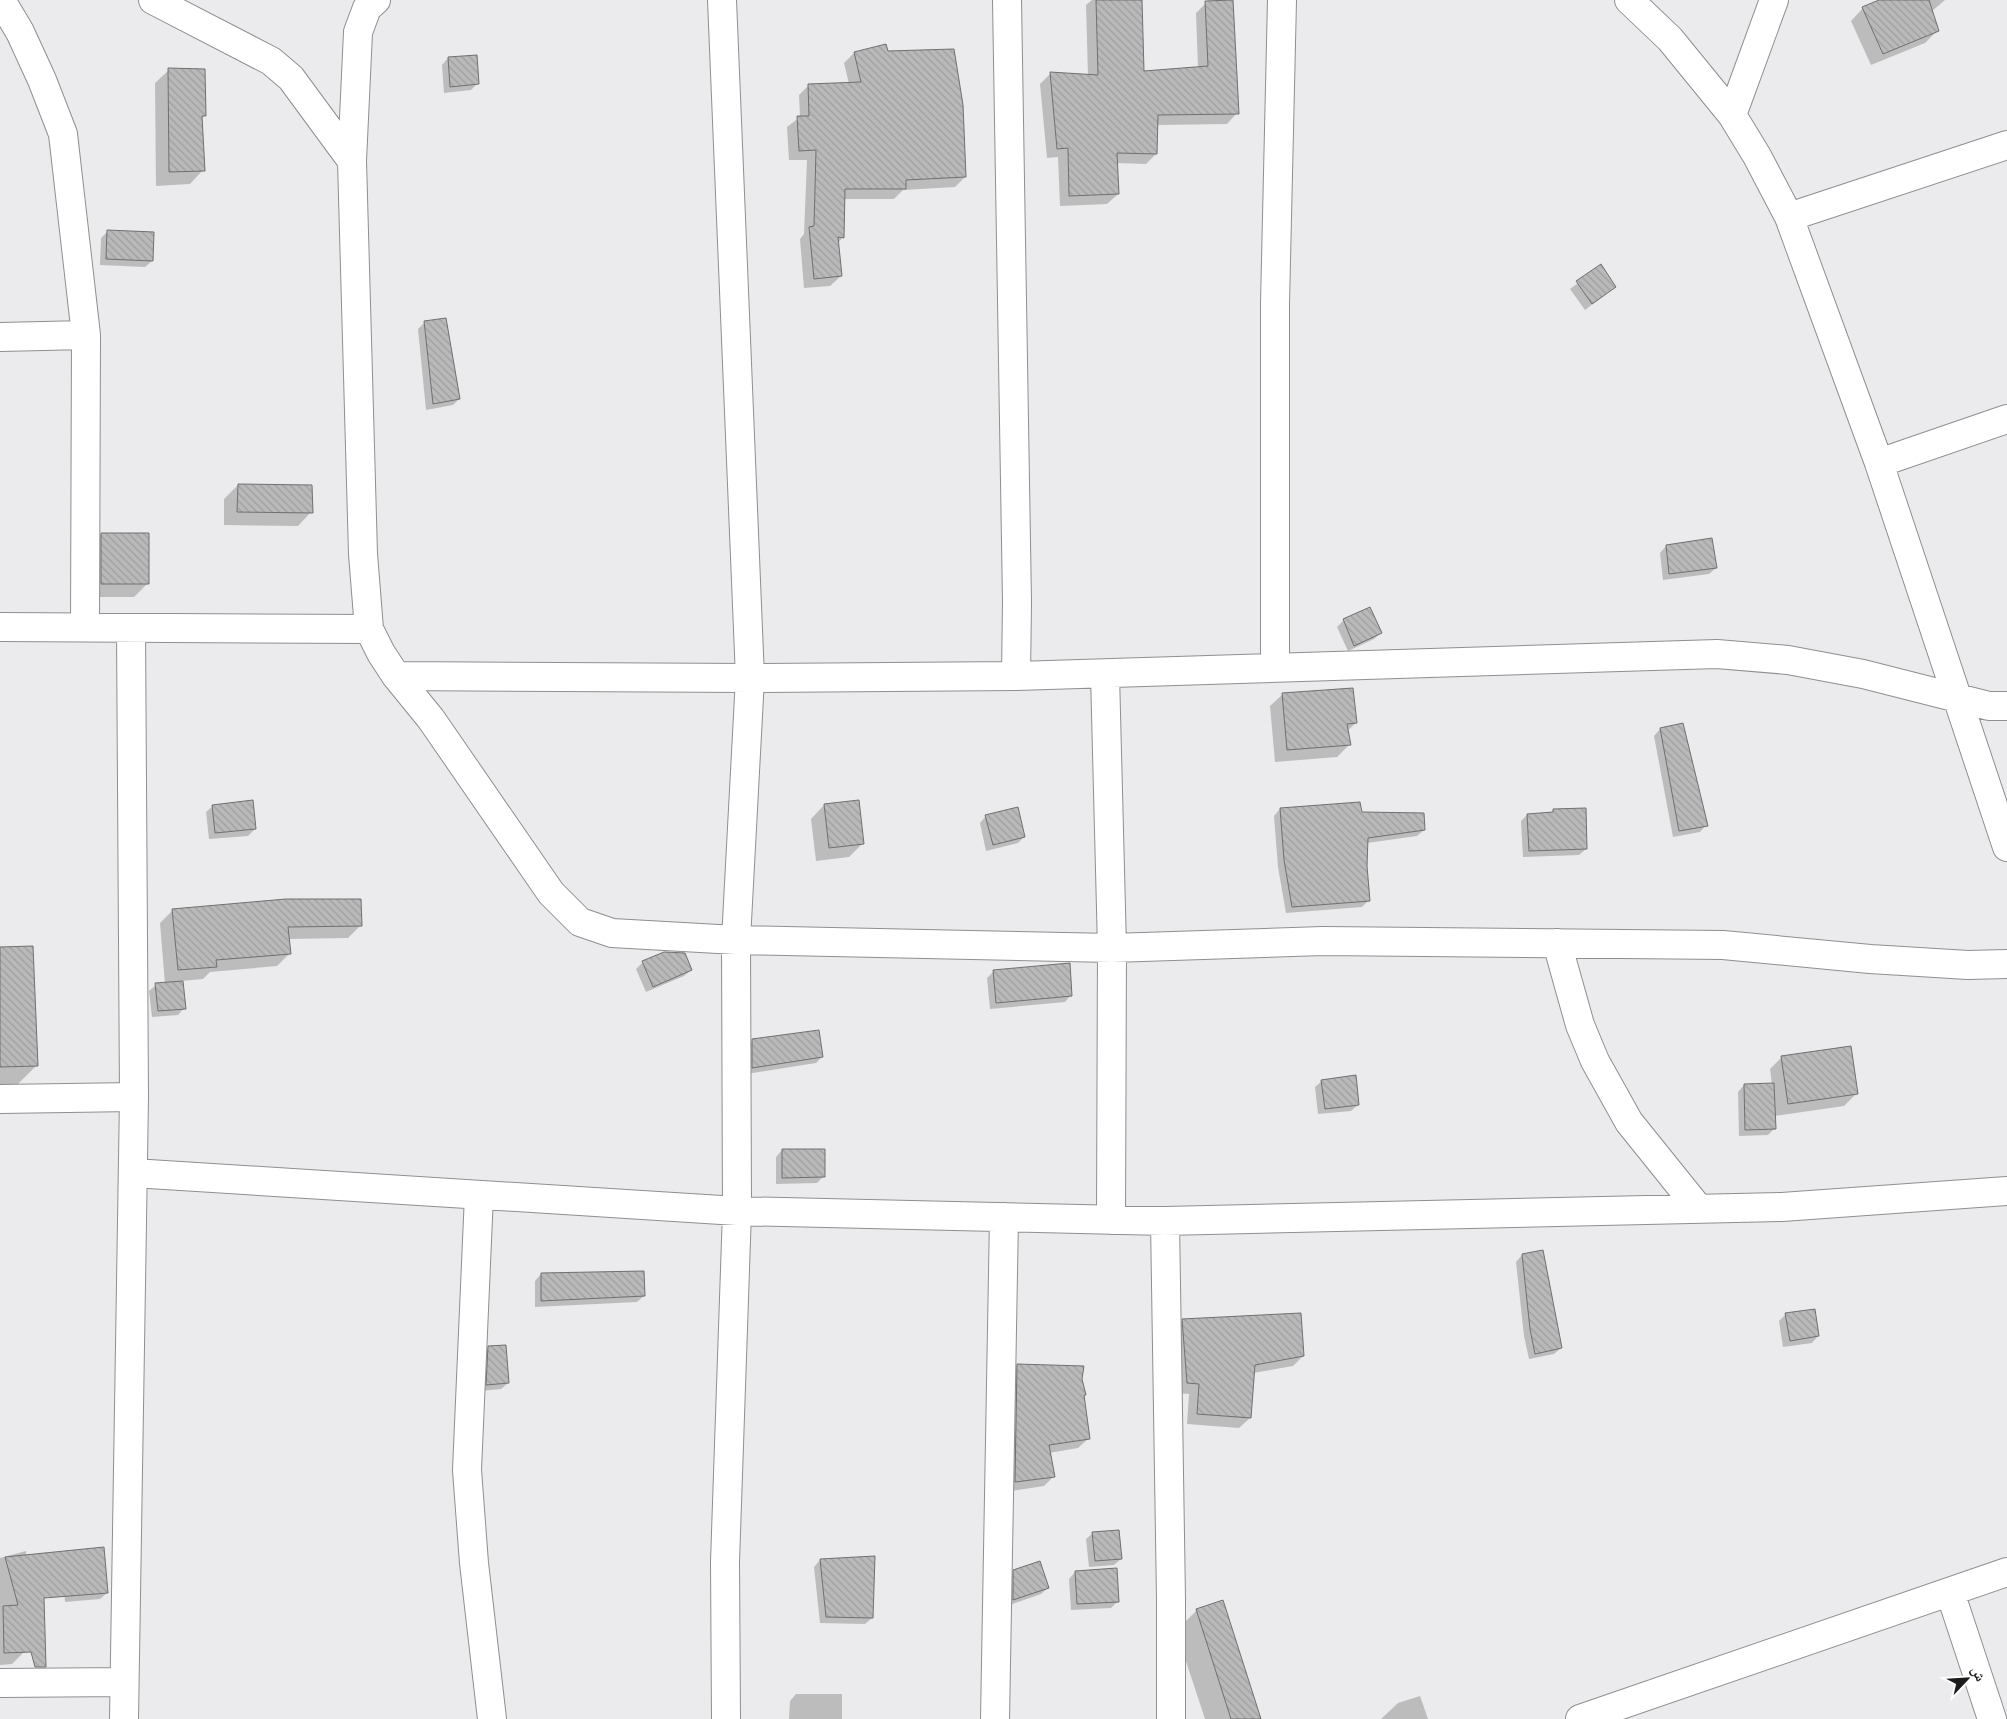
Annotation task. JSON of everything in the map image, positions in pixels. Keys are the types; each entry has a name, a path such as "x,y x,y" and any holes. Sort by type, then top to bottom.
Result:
{"street":[{"path":"1,0 20,32 63,134 86,335 85,627"},
{"path":"153,0 271,60 291,78 352,160"},
{"path":"376,0 367,8 358,32 352,160 363,554 369,629 396,676 431,719 550,893 580,922 612,934 736,940 1112,948 1323,941 1723,945 1968,965 2007,964"},
{"path":"722,0 750,678 736,940 737,1211 725,1562 726,1719"},
{"path":"1007,0 1016,676"},
{"path":"1275,667 1275,304 1282,0"},
{"path":"1629,0 1670,39 1732,115 1758,156 1789,216 1879,463 2007,847"},
{"path":"1732,115 1774,0"},
{"path":"1789,216 2007,145"},
{"path":"0,337 86,335"},
{"path":"1879,463 2007,419"},
{"path":"0,627 369,629"},
{"path":"124,1719 134,1097 131,629"},
{"path":"396,676 750,678 1016,676 1717,654 1788,660 1863,674 1989,706 2007,706"},
{"path":"1105,674 1112,948 1111,1220"},
{"path":"1557,944 1580,1025 1595,1061 1629,1122 1698,1209"},
{"path":"0,1099 134,1097"},
{"path":"133,1173 737,1211 1165,1221 1782,1207 2007,1191"},
{"path":"479,1195 467,1470 474,1563 492,1719"},
{"path":"995,1719 1004,1217"},
{"path":"1165,1221 1171,1719"},
{"path":"1580,1719 2007,1572"},
{"path":"1950,1592 1992,1719"},
{"path":"0,1683 124,1682"}],"building":[{"path":"1096,0 1142,0 1144,71 1208,66 1205,1 1233,0 1239,114 1158,115 1157,154 1117,153 1119,194 1069,196 1068,148 1057,149 1050,72 1098,75"},
{"path":"1879,0 1929,0 1939,31 1883,54 1862,7"},
{"path":"886,44 888,51 954,49 963,105 966,177 906,180 906,189 845,189 844,238 838,237 842,276 814,279 809,227 814,226 816,150 799,151 797,116 809,116 808,84 861,82 854,52"},
{"path":"477,55 479,84 450,87 448,57"},
{"path":"168,68 205,69 206,116 202,116 205,171 169,172"},
{"path":"107,230 154,232 153,261 106,259"},
{"path":"1601,264 1616,287 1592,304 1576,281"},
{"path":"446,318 460,399 433,404 424,321"},
{"path":"238,484 312,485 313,513 237,512"},
{"path":"101,533 149,533 149,584 101,584"},
{"path":"1712,538 1717,568 1669,574 1666,545"},
{"path":"1370,607 1382,633 1354,646 1343,619"},
{"path":"1353,688 1357,723 1347,724 1351,745 1287,750 1282,693"},
{"path":"1683,723 1708,826 1679,831 1660,728"},
{"path":"253,800 256,829 215,833 212,805"},
{"path":"859,800 864,844 829,848 824,804"},
{"path":"1360,802 1362,812 1424,813 1425,830 1368,838 1367,866 1370,901 1292,907 1284,860 1280,808"},
{"path":"1018,807 1025,837 993,845 985,815"},
{"path":"1586,808 1587,849 1529,851 1527,814 1553,812 1553,809"},
{"path":"286,899 361,899 362,926 288,927 291,954 216,960 217,967 178,970 172,909"},
{"path":"33,946 38,1066 0,1067 0,947"},
{"path":"664,952 685,953 692,970 653,987 642,961"},
{"path":"1070,963 1072,996 996,1003 993,970"},
{"path":"183,981 186,1009 158,1011 155,983"},
{"path":"819,1030 823,1057 752,1068 752,1039"},
{"path":"1851,1046 1858,1094 1788,1104 1781,1056"},
{"path":"1356,1075 1359,1105 1325,1109 1321,1080"},
{"path":"1774,1083 1776,1129 1745,1130 1744,1084"},
{"path":"782,1149 825,1149 825,1177 782,1178"},
{"path":"1543,1250 1562,1348 1535,1354 1530,1329 1522,1254"},
{"path":"644,1271 645,1296 541,1301 541,1273"},
{"path":"1815,1309 1819,1336 1790,1341 1785,1313"},
{"path":"1301,1313 1304,1356 1255,1365 1251,1418 1197,1414 1199,1384 1187,1383 1182,1319"},
{"path":"506,1345 509,1383 486,1385 488,1346"},
{"path":"1017,1364 1084,1366 1082,1379 1086,1395 1084,1395 1090,1439 1049,1445 1055,1477 1015,1482"},
{"path":"1119,1530 1122,1559 1095,1561 1092,1532"},
{"path":"104,1547 108,1593 44,1598 46,1667 35,1667 31,1652 4,1653 3,1606 18,1605 5,1557"},
{"path":"875,1556 873,1618 826,1617 820,1559"},
{"path":"1040,1561 1049,1588 1013,1600 1013,1570"},
{"path":"1117,1568 1119,1602 1077,1604 1075,1571"},
{"path":"1223,1600 1261,1719 1231,1719 1196,1609"}]}
